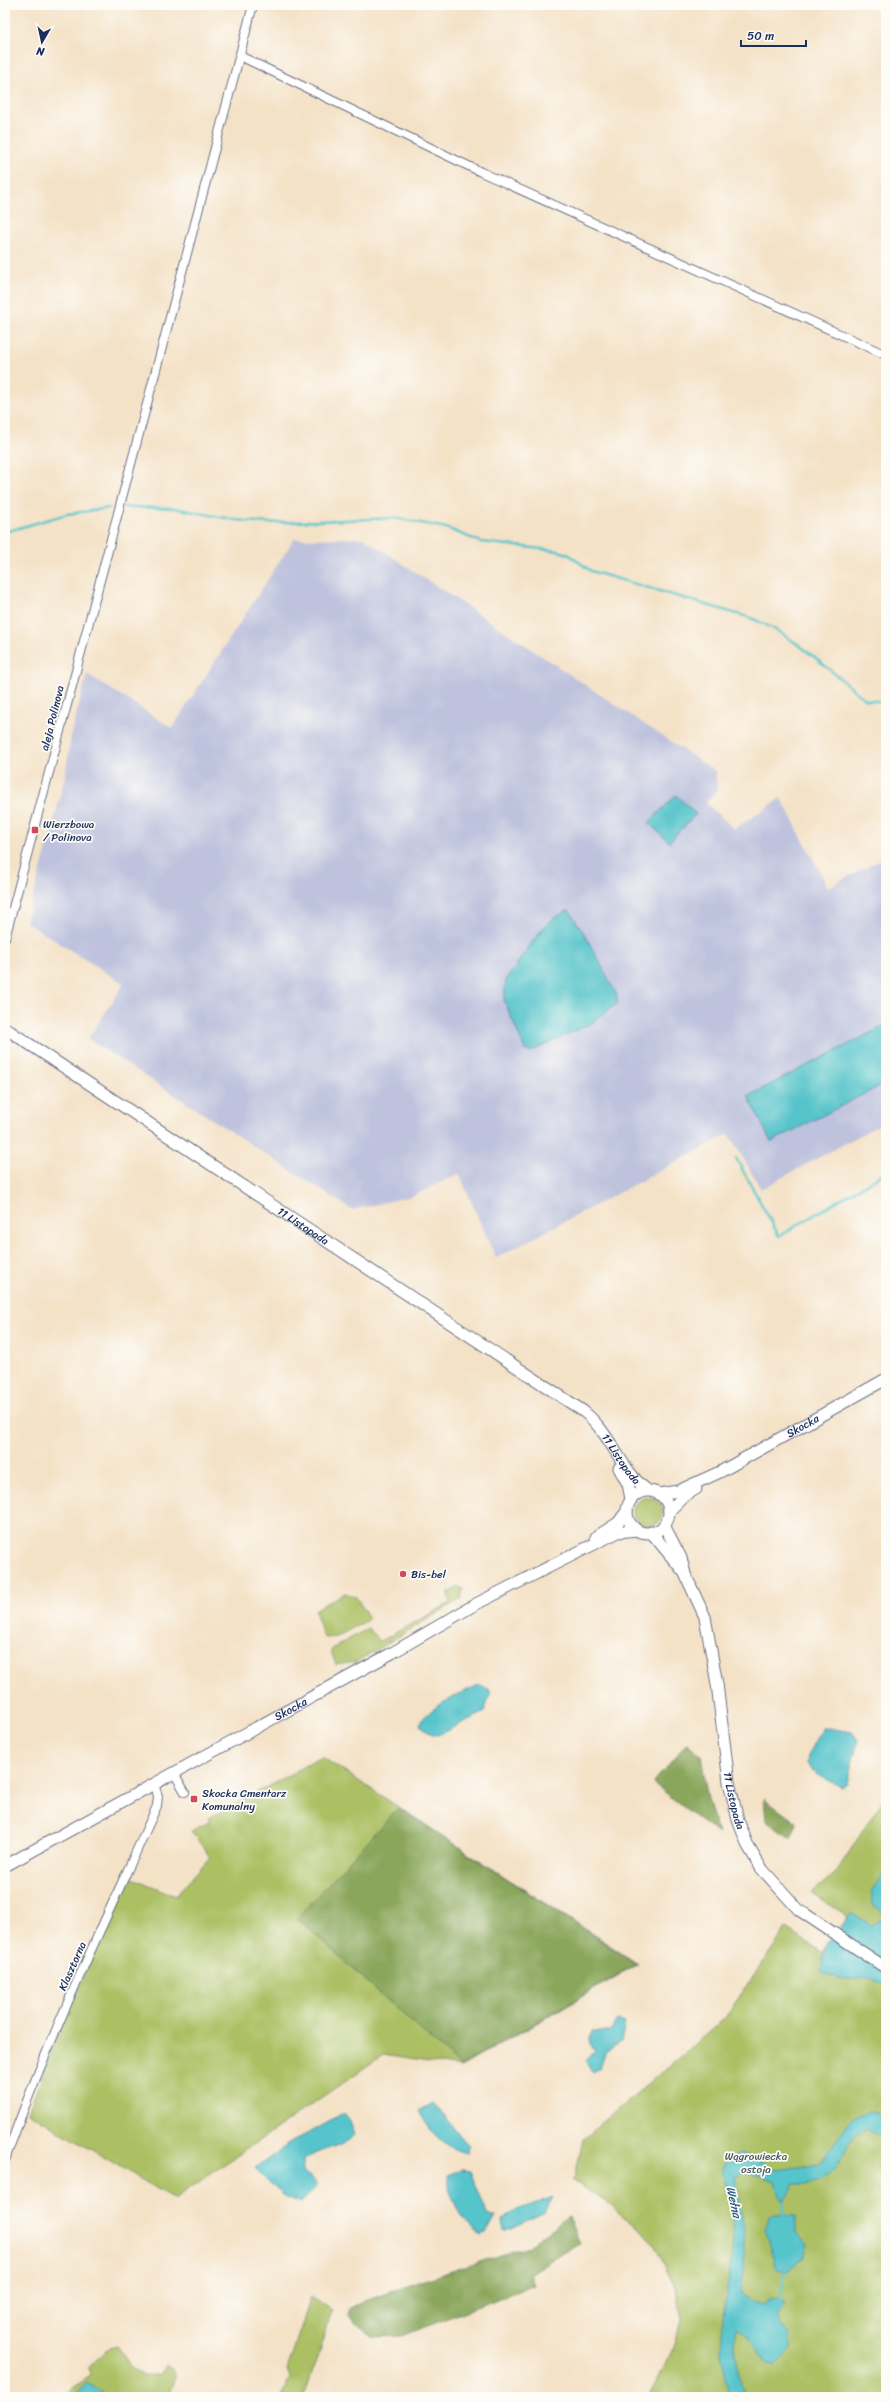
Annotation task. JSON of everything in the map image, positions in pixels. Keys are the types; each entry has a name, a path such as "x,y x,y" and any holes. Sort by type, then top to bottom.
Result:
{"main road":[{"name":"11 Listopada","path":"5,1028 575,1406 608,1437 632,1475 646,1490"},
{"name":"Skocka","path":"669,1511 684,1496 720,1472 886,1379"},
{"name":"11 Listopada","path":"598,1426 628,1484 631,1499"},
{"name":"Skocka","path":"660,1494 678,1491 720,1472"},
{"path":"646,1490 660,1494 668,1505 669,1511 664,1525 651,1532 637,1530 628,1518 627,1511 631,1499 635,1495 646,1490"},
{"name":"Skocka","path":"576,1552 618,1523 627,1511"},
{"name":"11 Listopada","path":"664,1525 682,1558 685,1574"},
{"name":"Skocka","path":"5,1866 392,1653 476,1604 618,1532 637,1530"},
{"name":"11 Listopada","path":"651,1532 685,1574 698,1598 705,1617 717,1684 729,1782 743,1833 762,1868 778,1889 799,1910 886,1968"}],"street":[{"name":"aleja Polinova","path":"5,938 253,5"},
{"path":"240,56 481,172 886,355"},
{"path":"174,1773 185,1792"},
{"name":"Klasztorna","path":"5,2160 30,2092 63,2013 157,1806 158,1796 154,1784"}],"shaded area":[{"path":"364,538 715,771 717,790 706,803 734,829 781,798 828,887 886,857 886,1121 761,1189 729,1134 496,1258 459,1174 412,1196 352,1210 88,1039 124,984 26,922 49,841 65,776 72,731 87,674 172,728 294,539"}],"green space":[{"path":"648,1497 659,1501 663,1512 659,1523 648,1527 637,1523 633,1512 637,1501"},
{"path":"458,1587 463,1589 461,1599 356,1662 336,1665 331,1651 333,1648 369,1628 379,1642 450,1603 448,1593"},
{"path":"345,1593 356,1597 369,1618 336,1637 324,1638 315,1611 317,1608"},
{"path":"687,1743 701,1755 707,1795 718,1834 653,1783"},
{"path":"322,1757 638,1964 461,2067 383,2055 174,2199 28,2112 63,2022 128,1876 176,1896 210,1857 191,1831 211,1821 209,1818"},
{"name":"Wągrowiecka ostoja","path":"886,1795 886,2397 648,2397 676,2343 681,2320 676,2289 653,2242 609,2204 572,2180 575,2178 583,2139 724,2019 786,1929 823,1952 848,1916 811,1893 835,1874"},
{"path":"764,1799 797,1823 791,1839 766,1821"},
{"path":"398,1808 636,1964 460,2066 297,1918"},
{"path":"568,2217 580,2243 530,2274 534,2285 402,2336 374,2337 353,2321 349,2315 351,2307 370,2298 528,2246"},
{"path":"311,2297 332,2311 304,2397 283,2397 290,2377 287,2370"},
{"path":"117,2346 130,2365 138,2373 144,2375 160,2374 166,2366 172,2369 176,2376 167,2397 62,2397 72,2387 91,2376 90,2366 109,2348"}],"water":[{"path":"676,795 696,814 669,842 649,823"},
{"path":"569,910 585,935 616,993 618,1003 592,1023 530,1052 525,1050 504,1000 506,980 541,930 554,918"},
{"path":"886,1025 886,1083 771,1142 748,1096"},
{"path":"481,1685 488,1689 490,1694 484,1712 438,1735 432,1734 420,1725 428,1713 436,1707 476,1686"},
{"path":"823,1727 852,1732 858,1740 847,1784 841,1787 814,1772 807,1765 808,1756"},
{"path":"886,1872 886,1916 873,1904 871,1891"},
{"path":"851,1913 871,1926 886,1917 886,1985 869,1978 844,1980 820,1972 827,1944"},
{"path":"617,2020 625,2023 621,2042 605,2052 600,2069 593,2073 586,2060 596,2049 592,2048 590,2039 592,2032 610,2032"},
{"path":"433,2103 469,2146 468,2153 452,2148 439,2138 428,2126 419,2111"},
{"name":"Wełna","path":"871,2112 886,2117 886,2141 879,2134 867,2129 857,2135 850,2143 833,2171 824,2179 812,2183 794,2184 783,2202 775,2182 743,2172 736,2178 745,2229 742,2295 754,2302 765,2305 769,2299 780,2298 785,2305 777,2315 781,2326 790,2334 790,2348 776,2366 770,2365 746,2334 737,2328 735,2336 736,2354 745,2397 729,2397 720,2354 721,2332 734,2238 731,2204 722,2168 729,2157 742,2153 776,2170 820,2164 852,2117"},
{"path":"343,2114 352,2125 355,2134 344,2142 303,2160 303,2173 311,2177 318,2185 301,2203 282,2195 255,2168 291,2143"},
{"path":"462,2170 470,2171 488,2216 496,2216 487,2232 481,2235 468,2224 463,2217 451,2192 448,2175"},
{"path":"553,2197 545,2212 504,2231 503,2219 517,2210"},
{"path":"770,2216 796,2216 796,2232 808,2244 804,2258 787,2271 777,2269 765,2228"},
{"path":"87,2383 110,2397 71,2397"}],"waterway":[{"path":"124,507 174,508 236,520 268,523 396,518 446,528 481,542 559,551 568,554 591,571 751,618 781,633 809,652 867,700 886,702"},
{"path":"5,532 67,514 110,508"},
{"path":"736,1158 779,1236 886,1172"},
{"path":"783,2202 785,2217"},
{"path":"780,2298 785,2271"}],"place":[{"name":"Wierzbowa / Polinova","path":"35,830"},
{"name":"Bis-bel","path":"403,1574"},
{"name":"Skocka Cmentarz Komunalny","path":"194,1799"}]}
